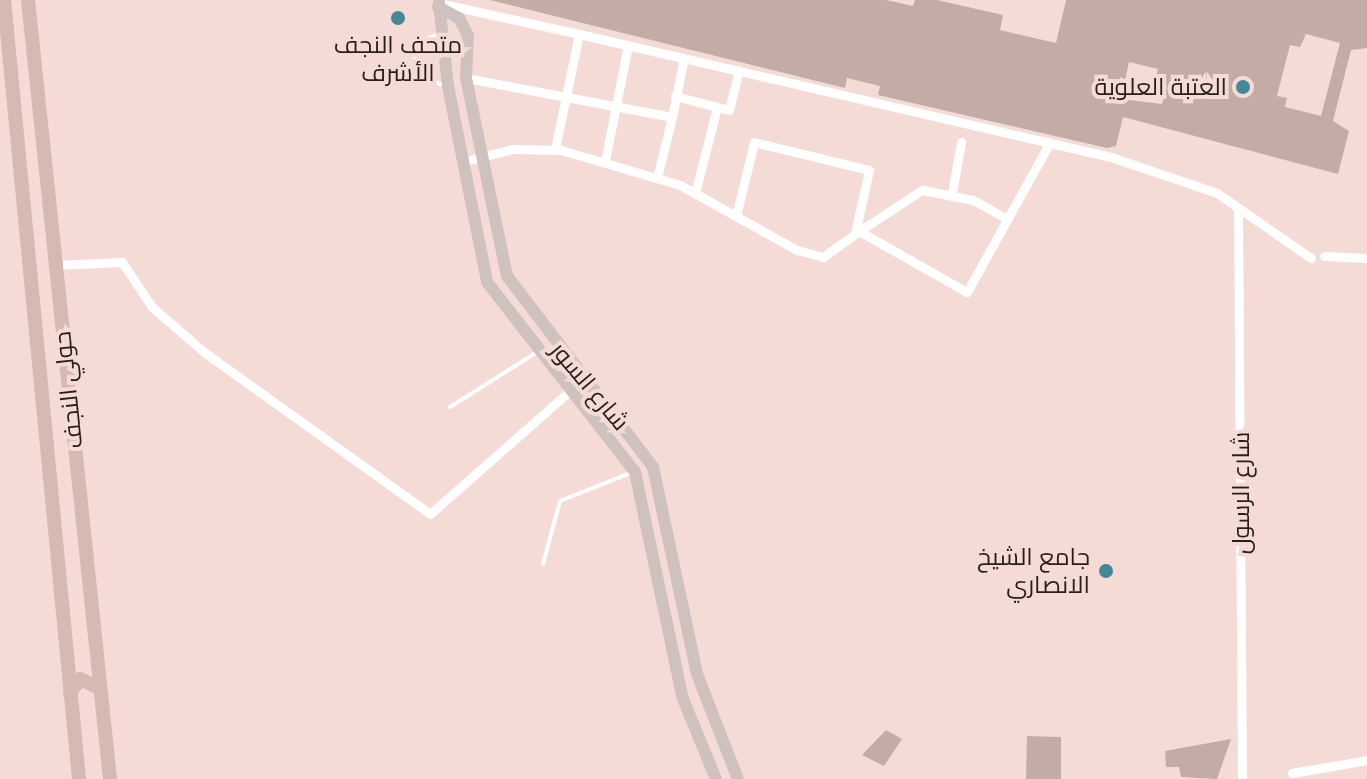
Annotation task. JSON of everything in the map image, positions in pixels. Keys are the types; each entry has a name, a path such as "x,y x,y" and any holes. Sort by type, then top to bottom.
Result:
{"main road":[{"path":"4,0 4,41 13,96 79,779"},
{"name":"حولي النجف","path":"28,0 110,779"},
{"name":"شارع السور","path":"439,3 448,86 461,162 487,282 537,352 635,472 680,689 716,779"},
{"name":"شارع السور","path":"439,3 467,30 466,78 480,156 514,293 584,378 656,474 697,674 738,779"},
{"path":"13,96 26,103 37,93"},
{"path":"17,137 30,128 42,138"},
{"path":"65,650 79,661 94,647"},
{"path":"70,693 80,679 99,688"}],"street":[{"path":"439,3 1050,142 1217,193 1311,258"},
{"path":"555,149 579,34"},
{"path":"605,161 628,45"},
{"path":"657,178 684,58"},
{"path":"675,96 729,110 739,70"},
{"path":"466,78 672,117"},
{"path":"695,193 717,107"},
{"path":"736,216 754,142 869,170 857,232"},
{"path":"952,193 961,142"},
{"path":"857,232 967,292 1006,218 1032,186 1050,142"},
{"path":"461,162 480,156 555,149 605,161 695,193 823,257 912,194 952,193 1006,218"},
{"name":"شارع الرسول","path":"1238,208 1242,779"},
{"path":"1324,256 1367,258"},
{"path":"55,265 122,262 152,307 204,352 430,514 584,378"},
{"path":"1292,773 1367,760"}],"lane":[{"path":"442,33 419,42 414,63 423,78 448,86"},
{"path":"450,407 537,352"},
{"path":"543,564 560,501 635,472"}],"building":[{"path":"490,0 886,0 913,6 915,0 937,0 1003,15 1000,30 1056,43 1066,0 1367,0 1367,48 1351,50 1333,121 1349,131 1338,174 1123,117 1116,146 1107,148 878,95 880,86 847,78 845,88","holes":["1306,34 1340,43 1321,116 1285,107 1287,98 1277,96 1290,45 1300,47","1129,62 1158,69 1155,81 1167,87 1162,104 1121,99"]},
{"path":"886,730 902,739 884,766 862,755"},
{"path":"1027,736 1061,737 1061,779 1026,779"},
{"path":"1231,739 1217,779 1181,777 1179,767 1166,767 1165,751"}],"place":[{"name":"متحف النجف الأشرف","path":"398,18"},
{"name":"العتبة العلوية","path":"1243,87"},
{"name":"جامع الشيخ الانصاري","path":"1106,571"}]}
